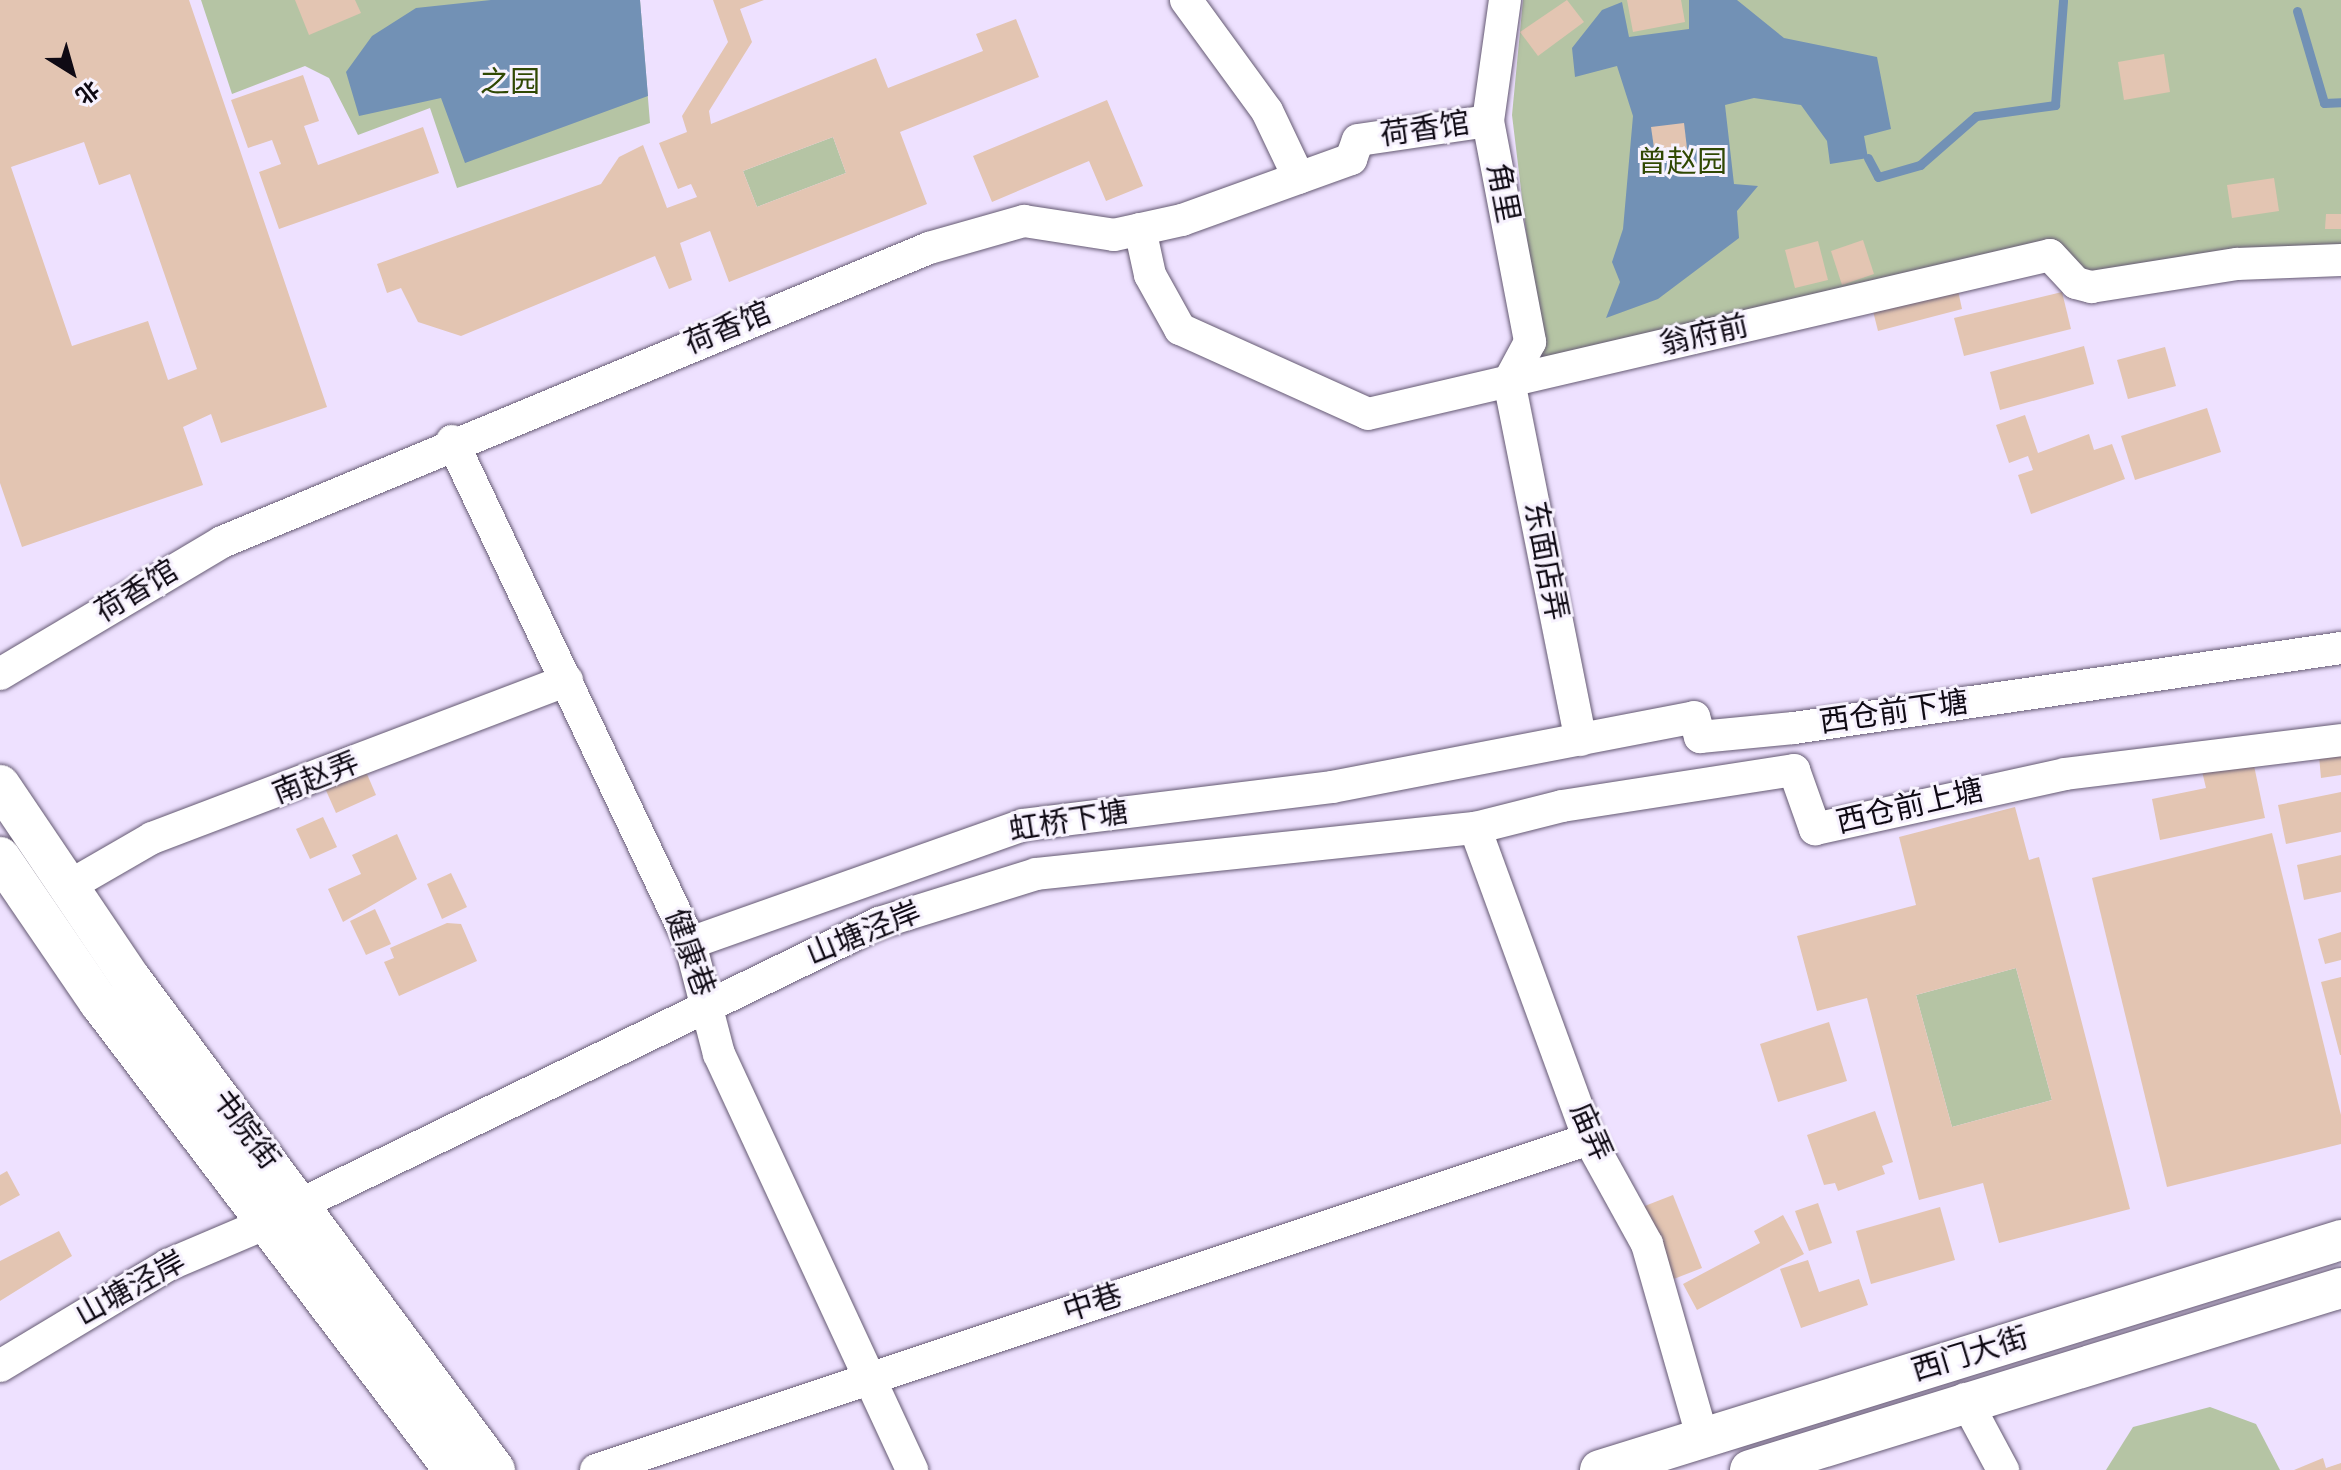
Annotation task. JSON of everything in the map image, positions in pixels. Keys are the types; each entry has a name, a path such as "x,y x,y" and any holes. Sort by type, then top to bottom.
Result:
{"main road":[{"name":"书院街","path":"0,785 454,1470"},
{"name":"书院街","path":"0,857 99,1002 284,1213 495,1470"},
{"name":"西门大街","path":"1600,1470 2341,1240"},
{"name":"西门大街","path":"1755,1469 1965,1399 2341,1288"}],"lane":[{"path":"1186,0 1267,111 1299,178"},
{"name":"角里","path":"1505,0 1488,121 1530,342 1509,381"},
{"name":"荷香馆","path":"0,674 222,542 452,441 929,248 1024,221 1114,235 1351,159 1358,140 1488,121"},
{"name":"翁府前","path":"1140,229 1150,275 1180,329 1276,378 1368,414 2050,255 2076,283 2091,287 2237,264 2341,260"},
{"name":"东面店弄","path":"1509,381 1581,740"},
{"name":"健康巷","path":"452,441 690,943 709,1002 719,1054 912,1470"},
{"name":"西仓前下塘","path":"1464,764 1694,717 1700,737 1794,728 2341,648"},
{"name":"南赵弄","path":"69,886 152,838 567,680"},
{"path":"1475,828 1562,806 1794,770 1794,728"},
{"name":"西仓前上塘","path":"1794,770 1815,829 2065,774 2341,740"},
{"name":"虹桥下塘","path":"690,943 1023,825 1464,764"},
{"name":"山塘泾岸","path":"0,1366 168,1265 284,1213 709,1002 879,923 1036,874 1475,828"},
{"name":"庙弄","path":"1475,828 1589,1139 1647,1244 1702,1436"},
{"name":"中巷","path":"596,1470 1589,1139"},
{"path":"1965,1399 2003,1470"}],"green space":[{"name":"之园","path":"201,0 640,0 650,123 457,188 430,108 358,135 329,78 305,66 232,94"},
{"name":"曾赵园","path":"1523,0 2341,0 2341,260 2091,287 2044,246 1542,363 1512,115"},
{"path":"833,137 846,173 757,207 743,171"},
{"path":"2016,968 2052,1100 1952,1127 1916,995"},
{"path":"2210,1407 2256,1424 2280,1470 2106,1470 2133,1427"}],"water":[{"name":"之园","path":"491,0 640,0 648,96 465,163 441,98 359,116 346,72 372,36 416,8"},
{"path":"1689,0 1737,0 1784,38 1877,57 1891,129 1864,136 1868,158 1830,164 1827,141 1801,105 1754,98 1725,105 1734,184 1758,186 1737,211 1739,238 1658,299 1606,318 1620,282 1612,262 1623,229 1633,116 1617,66 1575,77 1572,48 1602,10 1622,2 1629,37 1689,29"}],"building":[{"path":"0,0 189,0 327,407 221,443 211,414 183,427 203,485 22,547 0,483","holes":["84,142 99,185 130,174 197,369 168,380 148,321 72,346 11,167"]},
{"path":"295,0 355,0 361,13 309,35"},
{"path":"713,0 764,0 740,9 752,42 709,111 711,124 876,58 888,88 983,51 976,34 1016,19 1039,77 900,132 927,204 729,282 710,231 680,243 692,280 669,289 655,256 461,336 418,322 401,288 387,293 377,264 601,184 619,157 643,145 667,208 697,197 691,184 678,189 659,143 687,132 682,116 728,42","holes":["833,137 846,173 757,207 743,171"]},
{"path":"1567,0 1584,22 1538,56 1520,32"},
{"path":"1627,0 1681,0 1685,22 1633,32"},
{"path":"2164,54 2170,92 2124,100 2118,62"},
{"path":"303,75 319,121 304,126 318,165 423,127 439,173 279,229 259,172 281,164 272,140 248,148 231,100"},
{"path":"1107,100 1143,186 1106,201 1089,161 992,202 973,156"},
{"path":"1684,123 1688,157 1656,162 1651,127"},
{"path":"2274,178 2279,211 2232,218 2227,185"},
{"path":"2326,214 2341,214 2341,229 2325,229"},
{"path":"1863,240 1874,274 1842,285 1831,251"},
{"path":"1818,241 1828,280 1795,288 1785,250"},
{"path":"1957,286 1962,309 1878,331 1872,307"},
{"path":"2062,292 2071,329 1964,356 1954,318"},
{"path":"2084,346 2094,384 2000,410 1990,372"},
{"path":"2165,347 2176,386 2128,399 2117,360"},
{"path":"2207,408 2221,452 2135,480 2121,436"},
{"path":"2025,415 2038,453 2089,434 2094,450 2112,444 2125,479 2031,514 2018,475 2033,470 2028,456 2009,463 1996,425"},
{"path":"2341,753 2341,775 2321,778 2319,756"},
{"path":"2252,756 2265,818 2160,840 2152,799 2206,788 2201,767"},
{"path":"364,767 376,795 336,813 324,786"},
{"path":"2341,792 2341,832 2286,844 2278,805"},
{"path":"2015,807 2029,860 2039,857 2130,1209 1999,1243 1983,1183 1919,1200 1867,998 1817,1011 1797,936 1916,905 1899,837","holes":["2016,968 2052,1100 1952,1127 1916,995"]},
{"path":"323,817 337,847 310,859 296,829"},
{"path":"2272,833 2341,1115 2341,1144 2167,1187 2092,878"},
{"path":"397,834 417,879 343,922 328,889 361,874 352,855"},
{"path":"2341,855 2341,892 2304,900 2297,865"},
{"path":"451,873 467,907 442,919 427,884"},
{"path":"375,909 391,944 366,955 350,921"},
{"path":"447,923 461,924 477,961 399,996 384,962 394,958 390,948"},
{"path":"2341,932 2341,960 2325,964 2318,939"},
{"path":"2341,977 2341,1055 2340,1055 2321,982"},
{"path":"1829,1022 1847,1081 1778,1102 1760,1044"},
{"path":"1875,1111 1893,1162 1882,1166 1885,1174 1838,1191 1835,1183 1824,1185 1807,1135"},
{"path":"7,1171 20,1195 0,1206 0,1175"},
{"path":"1673,1195 1702,1268 1666,1282 1637,1209"},
{"path":"1818,1203 1832,1243 1809,1251 1795,1211"},
{"path":"1940,1207 1955,1260 1871,1284 1856,1231"},
{"path":"1783,1215 1804,1254 1697,1310 1683,1284 1760,1243 1754,1231"},
{"path":"59,1231 72,1256 0,1301 0,1261"},
{"path":"1808,1260 1819,1292 1859,1279 1868,1305 1801,1328 1780,1269"},
{"path":"2323,1458 2326,1468 2341,1463 2341,1470 2294,1470"}],"waterway":[{"path":"1868,158 1878,177 1920,165 1976,116 2055,105 2063,0"},
{"path":"2297,11 2324,103 2341,102"}]}
